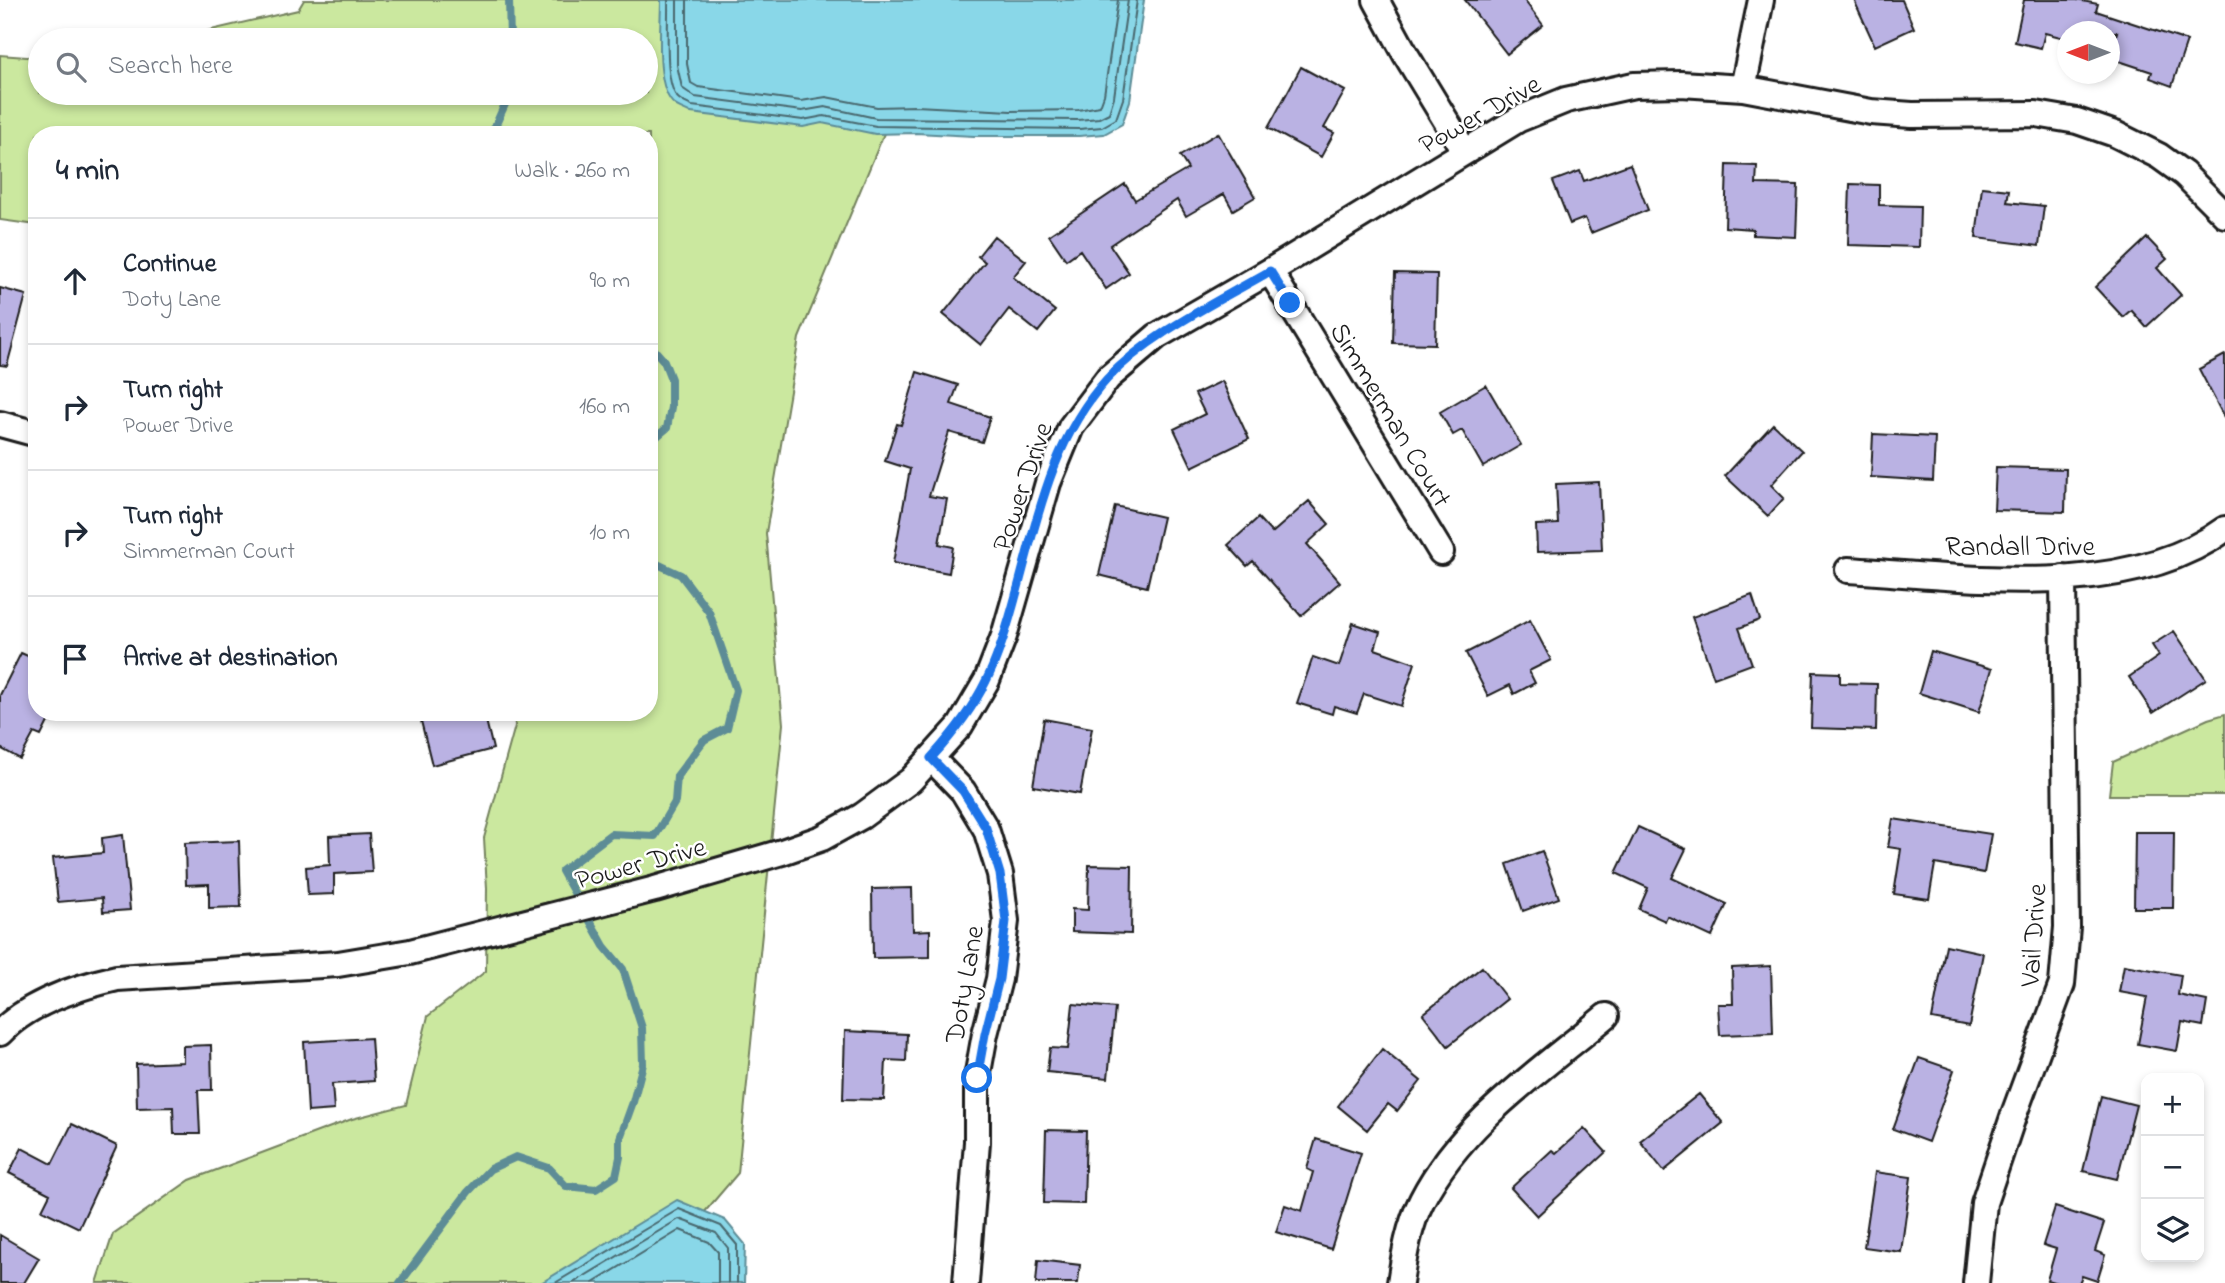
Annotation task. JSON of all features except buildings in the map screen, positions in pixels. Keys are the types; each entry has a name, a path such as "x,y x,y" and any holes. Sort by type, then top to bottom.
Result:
{"street":[{"path":"1376,0 1465,152"},
{"path":"1743,89 1761,0"},
{"name":"Power Drive","path":"0,1033 32,1009 90,984 117,978 338,964 410,952 655,889 782,852 822,838 862,816 912,780 960,726 987,680 1004,636 1048,483 1071,427 1108,378 1157,336 1270,271 1519,119 1566,100 1634,85 1681,84 1743,89 1871,112 1912,115 2036,114 2077,121 2115,134 2160,156 2184,174 2225,215"},
{"name":"Simmerman Court","path":"1270,271 1441,552"},
{"path":"0,424 28,432"},
{"name":"Randall Drive","path":"1848,570 2004,579 2109,574 2148,566 2188,551 2225,529"},
{"name":"Vail Drive","path":"1976,1283 1984,1203 2062,984 2067,927 2063,578"},
{"name":"Doty Lane","path":"931,758 963,791 986,828 1000,874 1006,921 999,979 977,1078 977,1142 966,1283"},
{"path":"1400,1283 1405,1250 1421,1202 1452,1152 1491,1111 1606,1016"}],"green space":[{"path":"304,0 923,0 917,54 799,338 766,533 783,724 738,1173 644,1283 97,1283 113,1234 190,1180 352,1119 406,1105 428,1016 486,971 487,888 484,838 515,721 658,721 658,126 28,126 28,224 0,220 0,55 28,57 28,105 658,105 658,28 220,28 298,10"},
{"path":"2225,714 2225,795 2109,795 2113,762 2208,719"}],"water":[{"path":"661,0 1144,0 1130,101 1122,124 1104,134 974,136 875,134 822,123 803,127 691,113 675,105 668,97 664,85 660,56"},
{"path":"677,1200 725,1220 745,1244 744,1283 541,1283"}],"waterway":[{"path":"509,0 510,28"},
{"path":"495,126 505,105"},
{"path":"658,354 664,361 671,379 671,407 667,428 658,436"},
{"path":"400,1283 468,1192 490,1169 516,1157 549,1168 566,1186 596,1189 616,1176 620,1138 643,1064 642,1028 623,969 604,946 562,871 611,834 655,836 675,802 677,776 704,740 727,728 736,690 709,612 681,575 658,564"}],"route":[{"path":"977,1078 999,979 1006,921 1000,874 986,828 963,791 931,758 960,726 987,680 1004,636 1048,483 1071,427 1108,378 1157,336 1270,271 1290,303"}]}
